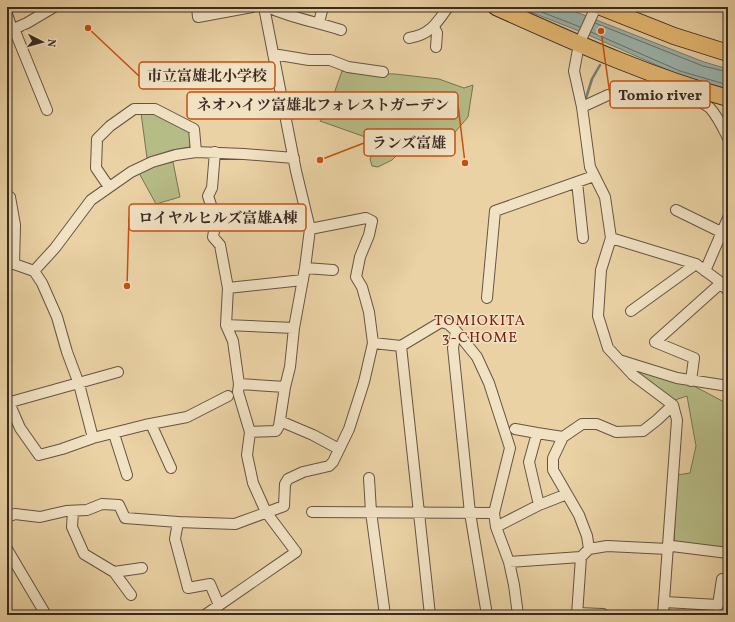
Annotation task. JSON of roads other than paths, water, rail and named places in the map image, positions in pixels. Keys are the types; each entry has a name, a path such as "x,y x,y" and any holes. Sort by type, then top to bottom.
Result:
{"main road":[{"path":"496,7 582,39 697,89 728,98"},
{"path":"596,12 728,53"}],"street":[{"path":"11,30 27,23 54,7"},
{"path":"197,7 198,17 252,7"},
{"path":"250,432 276,431 280,421 285,387 290,367 294,328 305,268 310,229 294,158 264,7"},
{"path":"268,7 281,13 319,22 341,30"},
{"path":"319,22 323,7"},
{"path":"409,38 418,37 434,28 448,7"},
{"path":"596,7 596,12 582,39 574,71 582,107 590,167 605,197 611,238 601,270 598,316 608,348 633,374 673,405 677,420 663,615"},
{"path":"7,14 11,30 47,110"},
{"path":"434,28 437,32 436,47"},
{"path":"274,54 309,60 330,60 348,67 383,72"},
{"path":"582,107 608,95 624,94 660,101 674,94 699,102 709,107 728,138"},
{"path":"109,188 96,168 97,139 110,126 134,109 155,109 194,129 196,152"},
{"path":"34,271 55,248 91,200 131,172 152,162 196,152 294,158"},
{"path":"205,615 296,552 266,512 253,483 247,455 250,432 238,392 239,384 233,342 226,325 228,288 220,245 213,237 216,220 208,196 212,188 215,152"},
{"path":"487,298 496,211 594,176"},
{"path":"577,182 583,238"},
{"path":"7,198 10,197 15,225 10,264 34,271 42,283 57,317 67,352 79,384 93,438"},
{"path":"676,210 721,232"},
{"path":"7,517 15,514 40,517 66,511 73,512 87,510 102,504 119,505 124,518 235,524 284,506 285,484 288,479 303,472 329,466 333,462 349,429 364,382 373,343 369,312 362,287 356,277 360,257 369,235 372,221 366,218 310,229"},
{"path":"705,271 728,218"},
{"path":"611,238 696,264 725,287 655,342 694,358 691,381"},
{"path":"631,311 696,264"},
{"path":"305,268 333,270"},
{"path":"228,288 303,280"},
{"path":"373,343 401,346 441,322 448,324 456,331 476,357 489,383 510,448 494,513 496,528 509,562 518,615"},
{"path":"226,325 294,328"},
{"path":"456,331 454,348 470,512 487,615"},
{"path":"401,346 430,615"},
{"path":"618,360 677,378 728,386"},
{"path":"118,372 79,384 7,401 20,428 39,455 93,438 187,417 228,396"},
{"path":"239,384 285,387"},
{"path":"589,549 587,536 579,515 553,470 553,458 563,436 582,424 597,424 616,432 643,431 673,405"},
{"path":"280,421 313,435 339,449"},
{"path":"151,424 171,468"},
{"path":"515,429 563,436"},
{"path":"537,433 529,462 539,506"},
{"path":"114,434 127,475"},
{"path":"369,478 371,512 384,615"},
{"path":"496,528 539,506 567,494"},
{"path":"73,512 72,527 84,554 114,572 131,595"},
{"path":"312,512 494,513"},
{"path":"178,522 174,538 188,588 210,584 219,605"},
{"path":"603,614 577,614 581,557 589,549 607,546 668,549 672,546 728,553"},
{"path":"7,549 46,615"},
{"path":"509,562 581,557"},
{"path":"114,572 142,568"},
{"path":"665,602 718,606 722,579"}],"water":[{"path":"518,7 563,7 704,62 728,69 728,89 679,75 584,33"}],"waterway":[{"path":"56,11 62,7"},
{"path":"586,98 592,79 600,65"}],"place":[{"name":"市立富雄北小学校","path":"88,28"},
{"name":"Tomio river","path":"601,31"},
{"name":"ランズ富雄","path":"320,160"},
{"name":"ネオハイツ富雄北フォレストガーデン","path":"465,163"},
{"name":"ロイヤルヒルズ富雄A棟","path":"127,286"}],"district":[{"name":"TOMIOKITA 3-CHOME","path":"480,328"}]}
